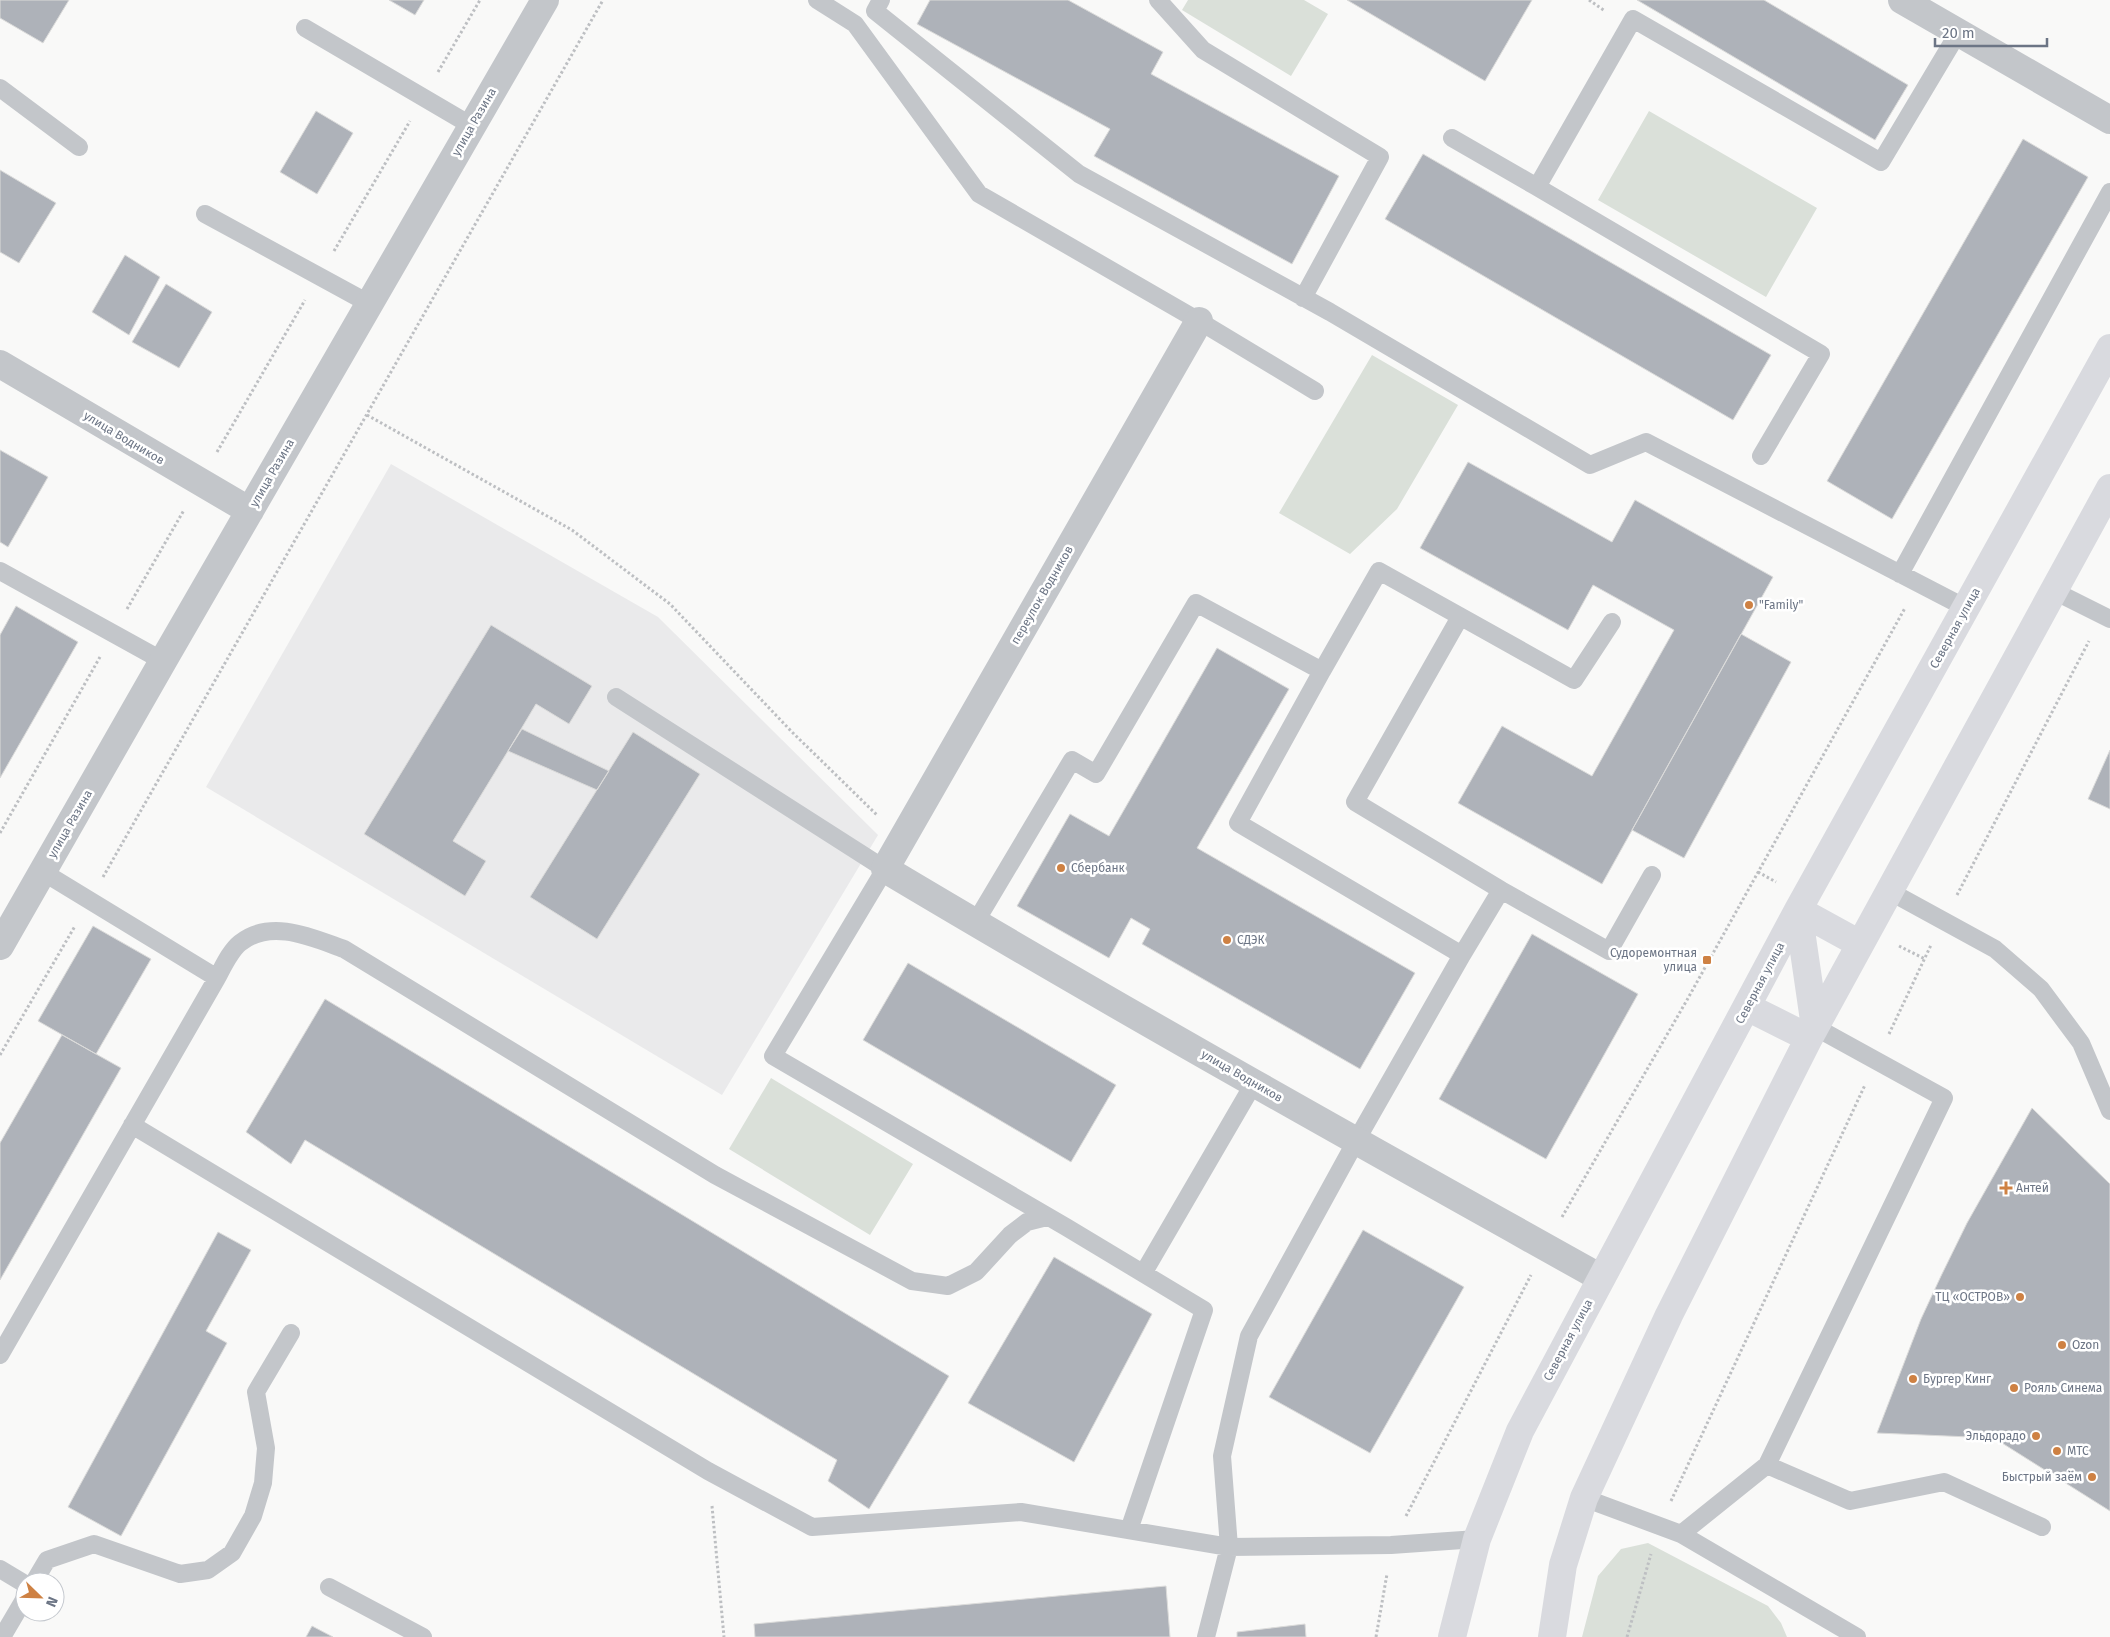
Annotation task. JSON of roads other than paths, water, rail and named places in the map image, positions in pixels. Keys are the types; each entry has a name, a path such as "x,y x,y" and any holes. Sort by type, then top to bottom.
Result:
{"street":[{"name":"улица Разина","path":"0,946 545,0"},
{"path":"1909,2 1958,33 2110,120"},
{"name":"переулок Водников","path":"885,869 1199,321"},
{"name":"Северная улица","path":"1452,1637 1477,1539 1520,1431 1798,910 2110,348"},
{"name":"улица Водников","path":"0,364 250,511"},
{"path":"1552,1637 1563,1565 1584,1498 1669,1315 1812,1033 2110,488"},
{"name":"улица Водников","path":"885,869 975,923 1254,1083 1601,1278"},
{"path":"1798,910 1860,944"},
{"path":"1798,910 1812,1033"},
{"path":"1747,1007 1812,1033"}],"lane":[{"path":"818,0 855,24 979,194 1199,321 1315,391"},
{"path":"1158,0 1203,50 1380,157 1303,298"},
{"path":"855,24 878,5 1079,174 1303,298 1590,465 1646,442 1966,608"},
{"path":"1537,187 1633,19 1881,162 1958,33"},
{"path":"304,28 472,126"},
{"path":"0,88 79,147"},
{"path":"1452,138 1821,354 1761,456"},
{"path":"1900,574 2110,192"},
{"path":"205,214 370,304"},
{"path":"0,571 163,661"},
{"path":"1462,955 1238,823 1379,571 1574,680 1612,622"},
{"path":"2054,592 2106,617"},
{"path":"975,923 1072,760 1096,774 1196,603 1322,671"},
{"path":"1460,617 1355,802 1501,890 1609,951 1652,875"},
{"path":"616,697 885,869 773,1056 1144,1272 1204,1310 1130,1530"},
{"path":"43,872 217,978"},
{"path":"1206,1637 1229,1547 1222,1456 1248,1336 1356,1141 1501,890"},
{"path":"1889,891 1994,949 2041,989 2081,1043 2110,1111"},
{"path":"0,1355 217,978 240,943 254,935 287,930 344,949 715,1175 912,1281 948,1286 976,1272 1010,1235 1027,1222 1047,1217"},
{"path":"1680,1534 1767,1464 1944,1098 1876,1060 1812,1033"},
{"path":"1144,1272 1254,1083"},
{"path":"132,1125 708,1471 812,1527 1021,1512 1229,1547 1391,1545 1477,1539"},
{"path":"40,1572 47,1560 94,1544 180,1574 208,1570 232,1553 253,1516 263,1483 266,1448 256,1392 291,1333"},
{"path":"1767,1464 1850,1501 1944,1482 2042,1527"},
{"path":"1584,1498 1680,1534 1847,1635"},
{"path":"0,1569 15,1578"},
{"path":"329,1587 424,1637"},
{"path":"2,1637 15,1615"}],"place":[{"name":"\"Family\"","path":"1749,605"},
{"name":"Сбербанк","path":"1061,868"},
{"name":"СДЭК","path":"1227,940"},
{"name":"Судоремонтная улица","path":"1707,960"},
{"name":"Антей","path":"2006,1188"},
{"name":"ТЦ «ОСТРОВ»","path":"2020,1297"},
{"name":"Ozon","path":"2062,1345"},
{"name":"Бургер Кинг","path":"1913,1379"},
{"name":"Рояль Синема","path":"2014,1388"},
{"name":"Эльдорадо","path":"2036,1436"},
{"name":"МТС","path":"2057,1451"},
{"name":"Быстрый заём","path":"2092,1477"}]}
